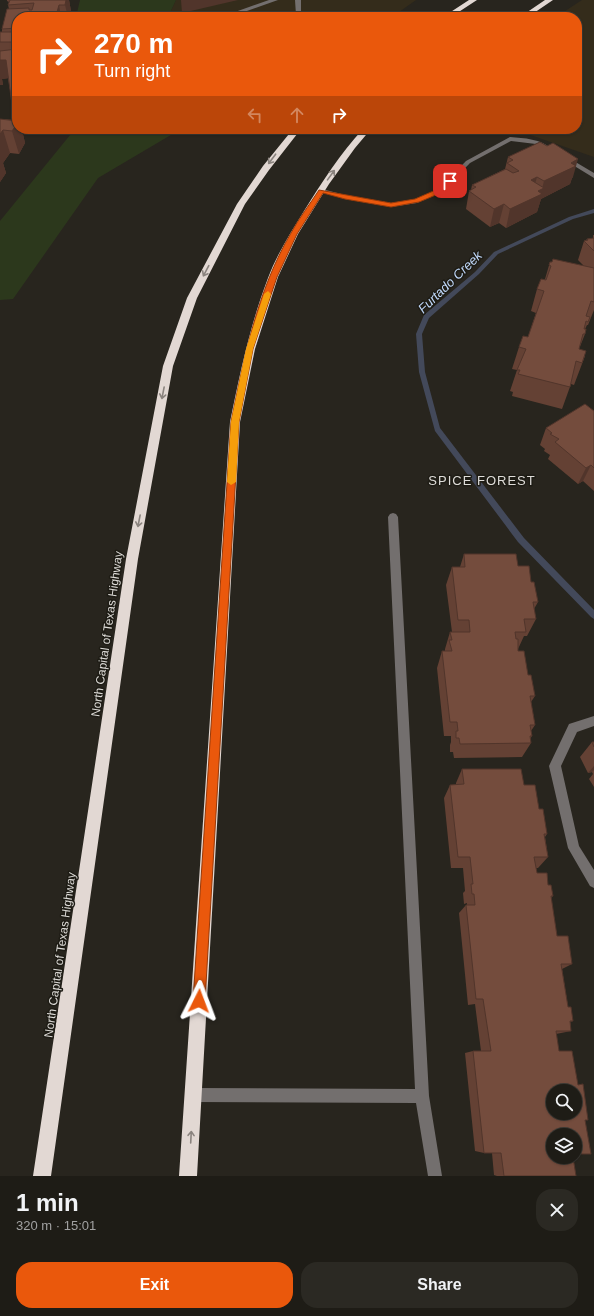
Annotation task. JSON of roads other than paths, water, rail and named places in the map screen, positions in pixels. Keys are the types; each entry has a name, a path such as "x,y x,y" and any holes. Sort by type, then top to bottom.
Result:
{"highway":[{"path":"454,12 474,0"},
{"path":"531,12 550,0"},
{"name":"North Capital of Texas Highway","path":"42,1176 132,559 168,366 192,298 241,204 266,168 293,134"},
{"path":"188,1176 235,422 250,349 273,277 294,234 325,184 352,146 363,134"}],"lane":[{"path":"239,12 276,0"},
{"path":"298,0 298,12"},
{"path":"322,191 345,198 391,205 417,201 440,190 468,162 510,139 526,140 538,143 594,176"},
{"path":"393,517 422,1096 435,1176"},
{"path":"594,721 573,728 554,766 574,848 594,882"},
{"path":"193,1095 422,1096"}],"waterway":[{"name":"Furtado Creek","path":"594,211 571,218 496,253 477,273 426,317 419,334 422,372 437,429 521,540 594,615"}],"district":[{"name":"SPICE FOREST","path":"482,480"}]}
